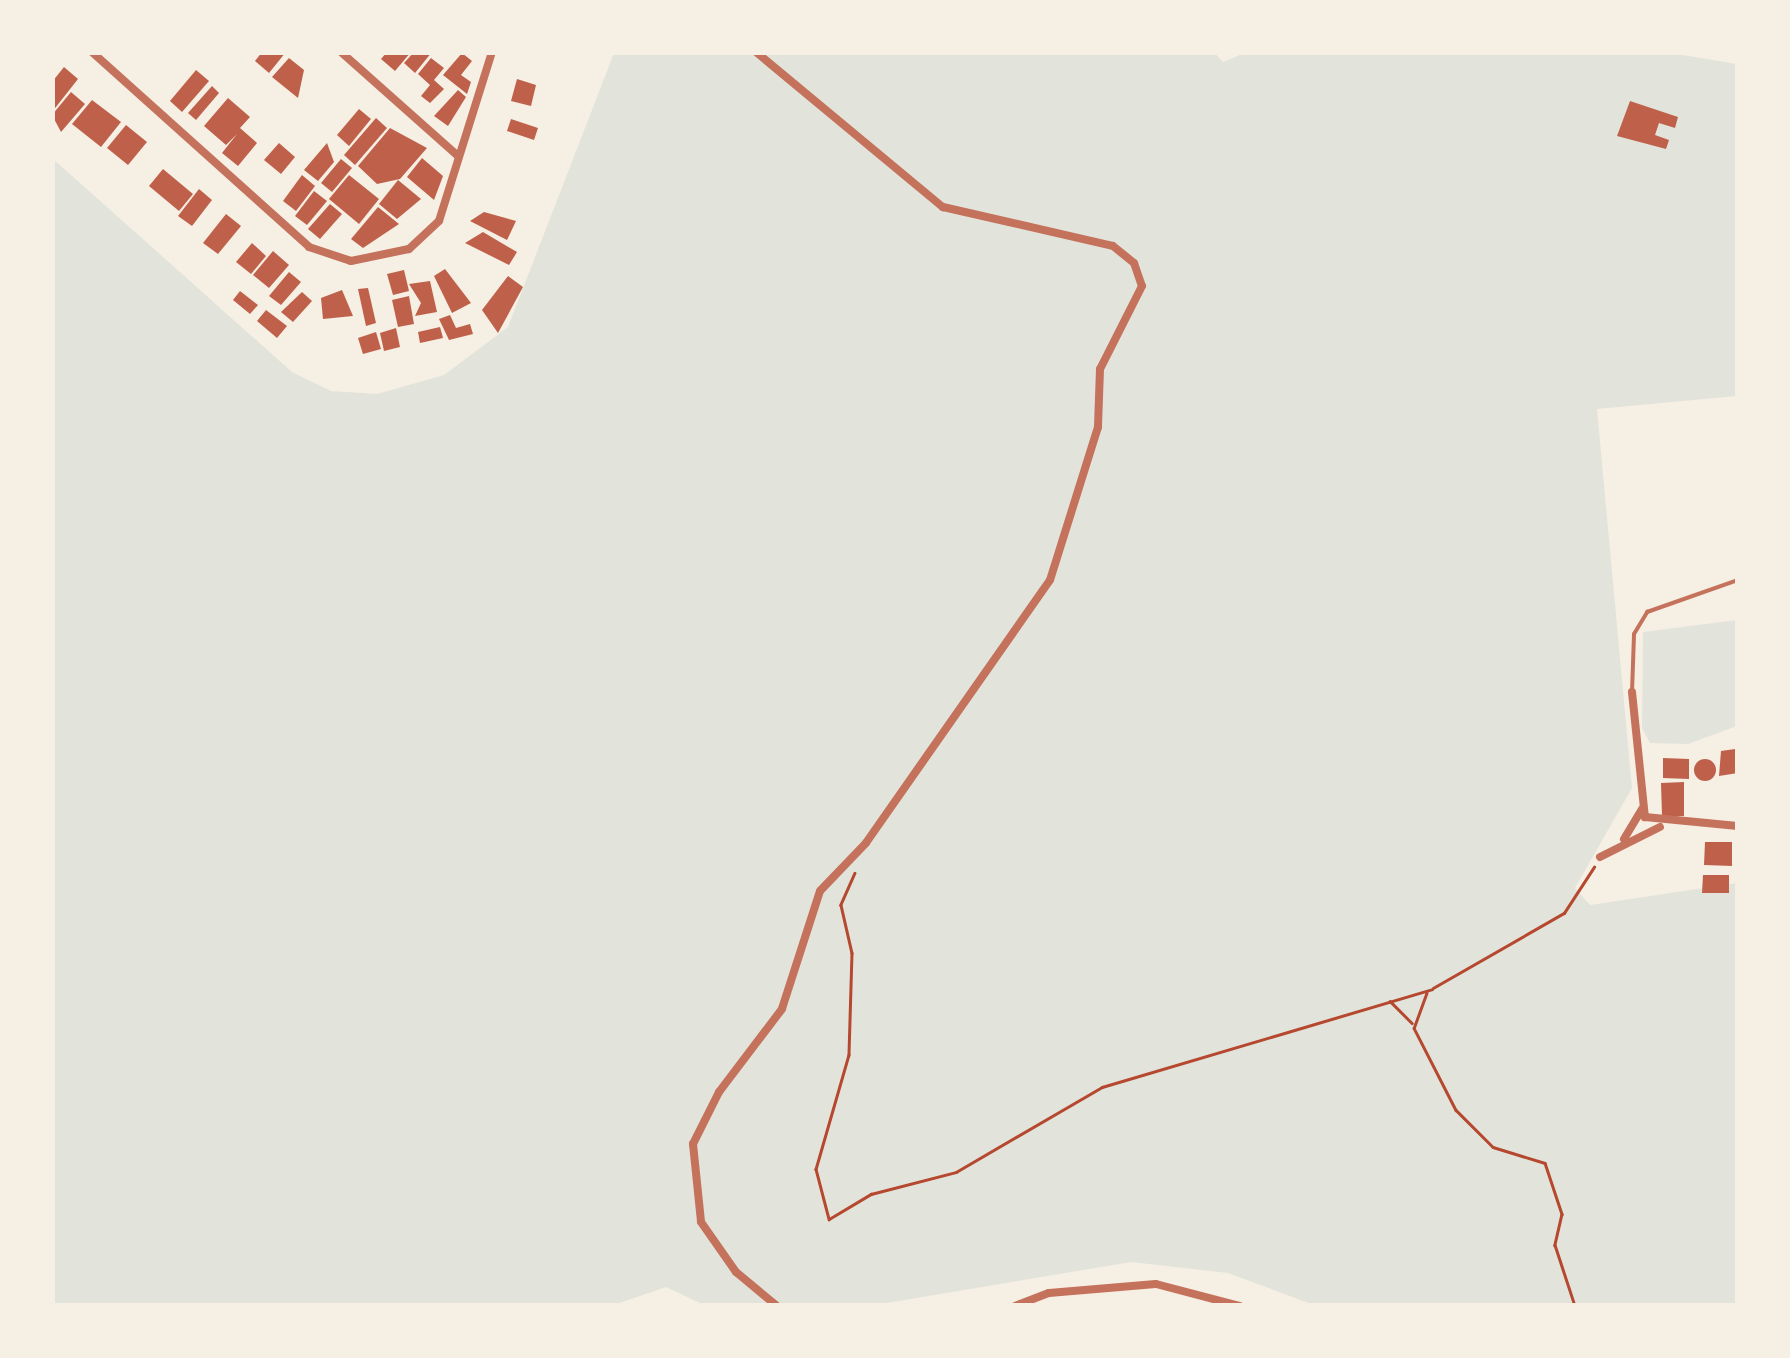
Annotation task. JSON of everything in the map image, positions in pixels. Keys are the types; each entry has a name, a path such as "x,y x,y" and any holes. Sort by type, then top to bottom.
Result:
{"street":[{"path":"92,52 329,258 376,257 428,238 492,52"},
{"path":"342,52 456,155"},
{"path":"756,52 942,207 1113,246 1142,286 1100,370 1098,426 1050,580 859,852 813,902 782,1008 719,1092 694,1144 701,1222 736,1272 777,1306"},
{"path":"1612,850 1642,809 1632,692"},
{"path":"1642,809 1664,826"},
{"path":"1600,857 1664,826 1738,826"},
{"path":"1015,1306 1066,1290 1156,1284 1240,1306"}],"lane":[{"path":"1632,692 1634,634 1647,612 1738,580"}],"path":[{"path":"859,852 841,905 852,953 851,1042 816,1169 830,1219 872,1194 956,1172 1091,1092 1307,1032 1341,1010 1432,989"},
{"path":"1414,1028 1415,1007 1432,989 1564,912 1600,857"},
{"path":"1384,999 1414,1028 1460,1115 1493,1147 1543,1159 1561,1209 1555,1245 1574,1306"}],"shaded area":[{"path":"1214,52 1223,62 1247,52 1665,52 1737,64 1737,396 1597,409 1632,788 1575,888 1590,905 1737,883 1737,1305 1314,1305 1228,1273 1131,1262 869,1306 704,1305 666,1287 611,1306 53,1305 52,158 292,372 331,391 377,394 444,375 508,327 614,53"},
{"path":"1737,620 1737,726 1688,744 1650,743 1642,728 1643,632"}],"building":[{"path":"262,52 286,52 269,73 255,61"},
{"path":"387,52 411,52 395,71 381,59"},
{"path":"414,52 432,52 415,73 404,63"},
{"path":"462,53 472,61 461,75 471,82 467,94 443,75"},
{"path":"289,58 304,70 298,98 272,77"},
{"path":"431,58 444,68 434,80 444,89 430,103 421,96 430,85 418,74"},
{"path":"64,67 78,79 52,112 52,82"},
{"path":"196,70 209,81 182,112 170,101"},
{"path":"517,79 536,85 531,106 511,101"},
{"path":"212,86 219,93 196,120 188,113"},
{"path":"458,90 466,97 448,126 434,116"},
{"path":"71,92 85,104 61,132 52,115"},
{"path":"228,98 250,117 240,128 257,143 238,166 222,153 237,134 226,145 204,126"},
{"path":"92,100 121,122 101,147 72,124"},
{"path":"1630,101 1678,117 1675,128 1659,123 1655,135 1669,140 1666,149 1617,136"},
{"path":"359,109 371,119 349,146 337,135"},
{"path":"376,118 387,128 355,165 344,155"},
{"path":"511,119 538,128 534,140 507,131"},
{"path":"126,125 147,142 128,165 107,148"},
{"path":"390,128 427,148 400,179 377,184 358,166"},
{"path":"279,143 295,157 281,174 264,160"},
{"path":"327,143 334,162 318,181 304,170"},
{"path":"422,158 443,176 434,200 407,177"},
{"path":"341,159 352,168 332,192 321,183"},
{"path":"163,169 193,194 179,211 149,186"},
{"path":"302,175 315,186 296,211 283,201"},
{"path":"349,175 379,199 359,224 329,199"},
{"path":"398,180 421,199 397,219 379,204"},
{"path":"199,189 212,200 192,226 178,216"},
{"path":"314,191 327,201 307,225 295,216"},
{"path":"330,204 342,214 320,239 308,229"},
{"path":"378,207 399,224 363,248 351,239"},
{"path":"484,212 516,221 507,240 470,221"},
{"path":"226,214 241,226 218,254 203,243"},
{"path":"483,232 517,252 509,265 465,243"},
{"path":"252,243 266,256 251,274 236,262"},
{"path":"273,251 289,265 269,288 253,275"},
{"path":"445,269 471,303 452,313 434,276"},
{"path":"404,270 409,291 393,295 387,274"},
{"path":"289,272 301,282 281,305 269,296"},
{"path":"508,276 523,287 498,333 482,310"},
{"path":"430,281 437,312 415,316 421,303 409,284"},
{"path":"368,288 376,323 366,326 358,289"},
{"path":"342,290 353,316 323,319 321,298"},
{"path":"240,291 258,305 250,314 233,300"},
{"path":"302,292 312,301 293,322 281,312"},
{"path":"409,296 414,324 398,327 392,300"},
{"path":"266,310 287,326 277,338 257,321"},
{"path":"450,315 456,328 470,324 473,334 449,340 439,319"},
{"path":"440,327 443,338 420,343 418,332"},
{"path":"396,328 400,347 384,351 380,333"},
{"path":"376,332 381,349 363,354 358,338"},
{"path":"1735,749 1738,773 1719,776 1721,751"},
{"path":"1663,758 1689,759 1689,779 1663,778"},
{"path":"1705,759 1713,762 1713,778 1705,781 1697,778 1694,770 1697,762"},
{"path":"1684,782 1684,816 1662,816 1661,783"},
{"path":"1705,842 1732,842 1732,866 1704,865"},
{"path":"1703,875 1729,875 1729,893 1702,893"}]}
